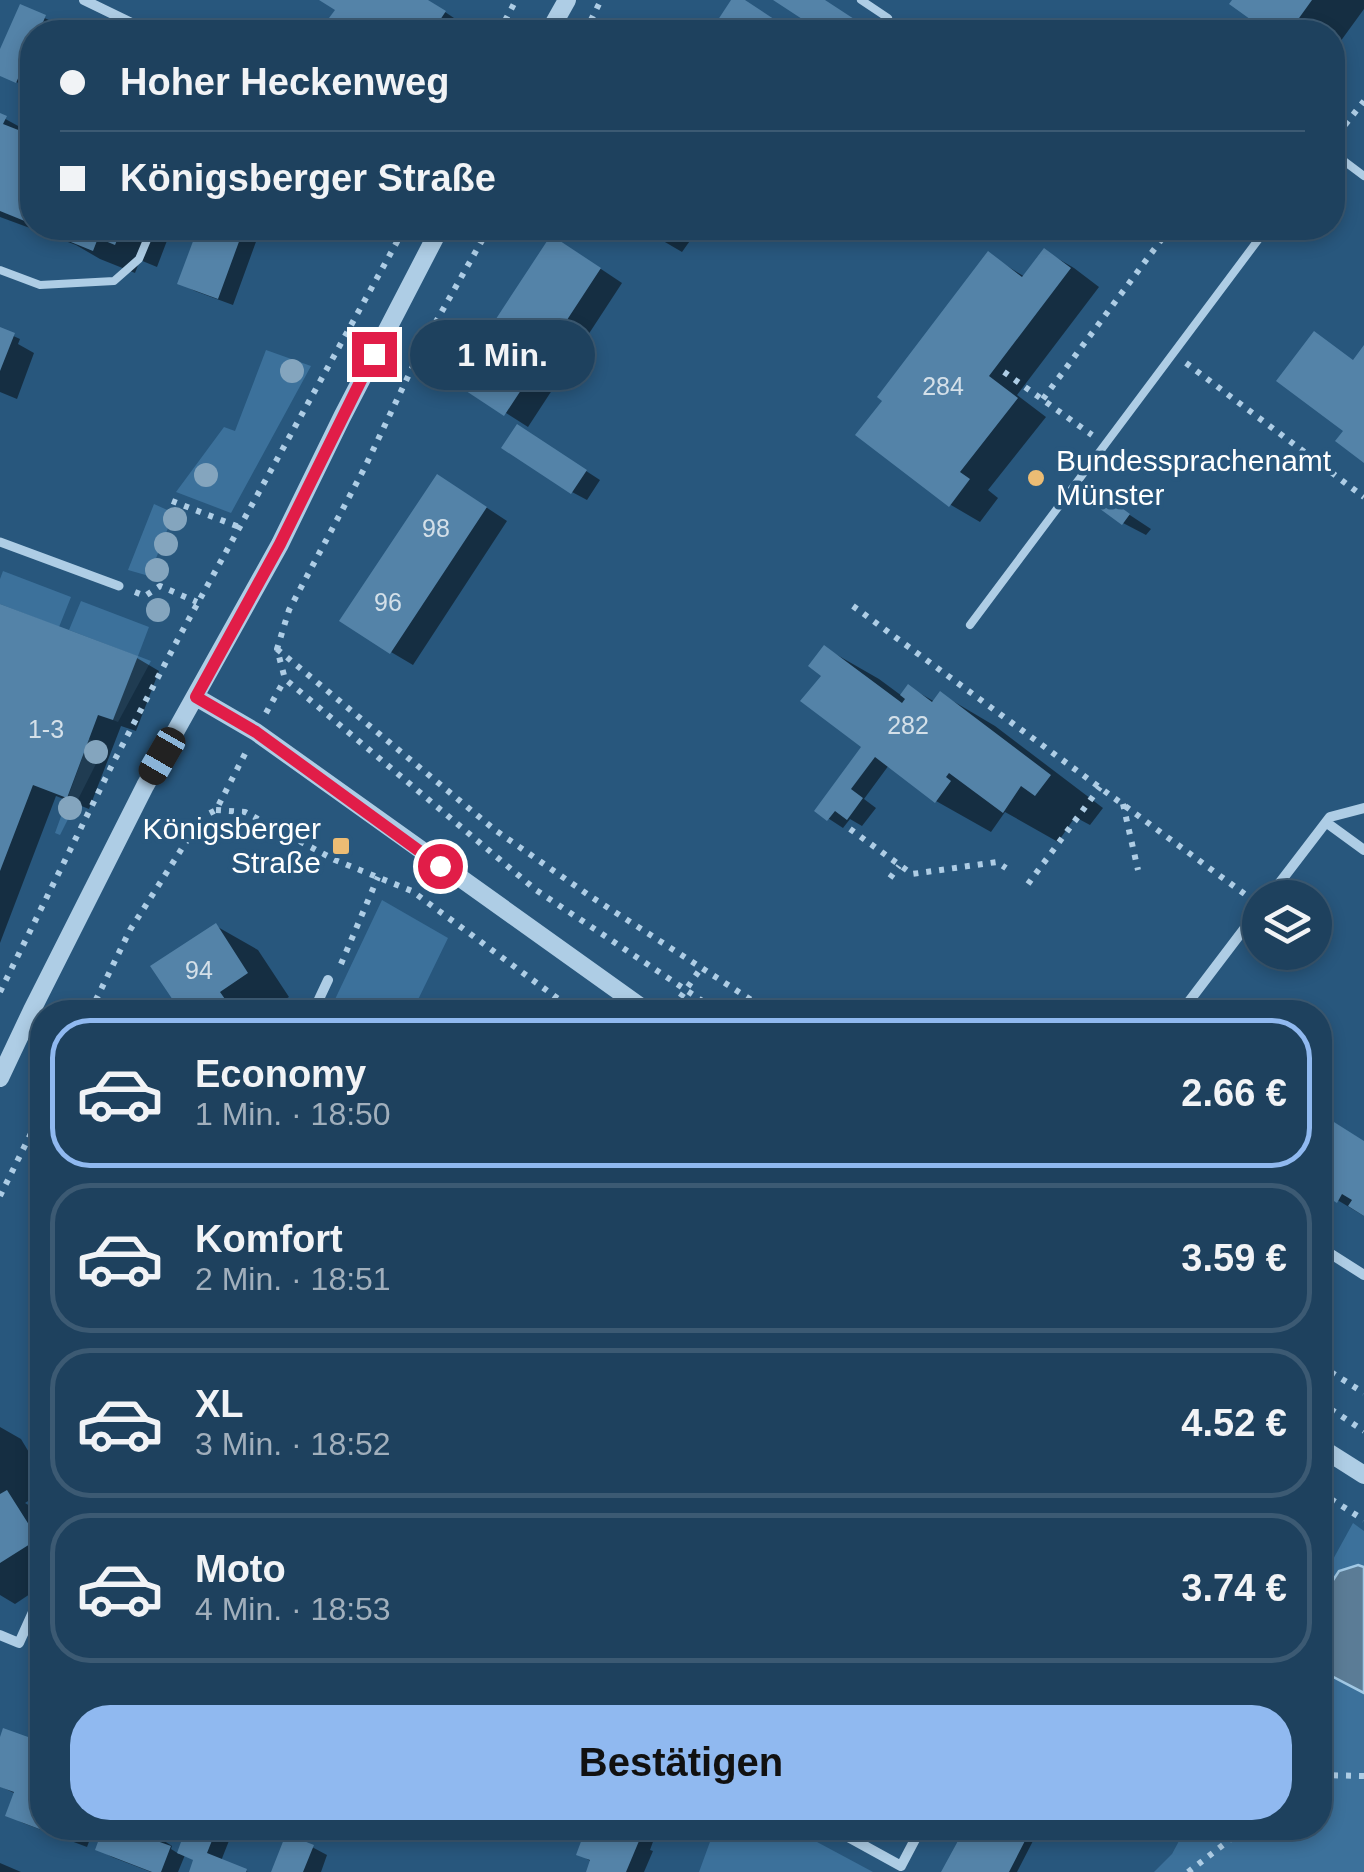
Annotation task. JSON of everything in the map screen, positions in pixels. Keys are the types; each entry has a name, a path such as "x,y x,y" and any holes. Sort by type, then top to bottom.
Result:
{"street":[{"path":"84,0 125,20"},
{"path":"37,1000 145,786 280,544 434,240"},
{"path":"0,542 119,586"},
{"path":"196,697 256,732 631,1000"},
{"path":"1282,880 1330,817 1364,808"},
{"path":"1327,823 1364,850"},
{"path":"1190,1000 1242,931"},
{"path":"318,1000 328,980"},
{"path":"0,1078 30,1014"},
{"path":"1332,1255 1364,1275"},
{"path":"1332,1455 1364,1475"},
{"path":"0,1635 19,1642 30,1618"},
{"path":"854,1840 901,1866 915,1840"}],"lane":[{"path":"861,0 888,18"},
{"path":"0,270 40,285 114,281 139,259 147,240"},
{"path":"970,625 1258,240"}],"path":[{"path":"1345,124 1364,101"},
{"path":"0,992 198,602 398,240"},
{"path":"482,240 424,344 364,469 289,610 277,648 286,679 536,890 700,1000"},
{"path":"1043,399 1161,240"},
{"path":"1172,354 1364,497"},
{"path":"1004,372 1106,444"},
{"path":"172,501 238,527"},
{"path":"119,586 145,596 160,586 198,602"},
{"path":"853,606 1242,893"},
{"path":"277,648 495,830 751,1000"},
{"path":"96,1000 130,930 202,818 216,810 286,679"},
{"path":"1028,884 1100,787"},
{"path":"1123,804 1138,870"},
{"path":"216,810 245,812 335,860 412,891 560,1000"},
{"path":"850,828 912,874 998,862 1006,868"},
{"path":"890,878 899,866"},
{"path":"328,980 338,970 378,878"},
{"path":"678,1000 701,968"},
{"path":"0,1196 30,1135"},
{"path":"1332,1373 1364,1394"},
{"path":"1332,1410 1364,1430"},
{"path":"1332,1500 1364,1520"},
{"path":"1332,1775 1364,1776"},
{"path":"1188,1872 1229,1840"}],"shaded area":[{"path":"266,350 311,366 231,513 176,492 224,427 235,431"},
{"path":"154,504 174,513 149,576 128,570"},
{"path":"3,571 71,597 59,627 0,604"},
{"path":"81,601 149,627 138,656 151,661 118,722 113,720 137,656 69,630"},
{"path":"89,739 105,746 60,835 55,833"},
{"path":"382,900 448,938 418,1000 335,1000"},
{"path":"1353,1523 1364,1531 1364,1567 1339,1571 1332,1582 1332,1561"},
{"path":"1364,1567 1364,1693 1332,1676 1332,1582 1339,1571"},
{"path":"1332,1676 1364,1693 1364,1872 1154,1872 1180,1840 1332,1840"},
{"path":"711,1840 813,1840 873,1872 699,1872"}],"building":[{"path":"319,0 428,0 446,11 440,20 332,20 329,18 335,10"},
{"path":"731,0 745,0 775,20 718,20"},
{"path":"773,0 825,0 856,20 804,20"},
{"path":"1232,0 1312,0 1298,20 1251,20 1229,4"},
{"path":"20,4 46,15 44,20 20,20 20,74 16,83 0,76 0,49"},
{"path":"0,113 7,116 3,124 20,131 20,219 0,211"},
{"path":"66,240 97,240 93,251"},
{"path":"194,240 240,240 218,299 177,284"},
{"path":"548,240 559,240 601,268 504,416 454,383"},
{"path":"1044,248 1071,268 989,376 1018,398 960,472 970,479 949,507 855,435 882,401 877,397 988,251 1022,277"},
{"path":"0,327 15,333 0,371"},
{"path":"1314,331 1353,360 1364,345 1364,463 1335,441 1343,431 1276,381"},
{"path":"517,424 587,470 571,494 501,448"},
{"path":"437,474 487,507 390,654 339,621"},
{"path":"1100,492 1130,514 1122,525 1092,503"},
{"path":"0,604 138,656 113,720 98,715 67,798 33,785 0,871"},
{"path":"824,645 902,703 905,699 900,695 908,684 932,702 940,691 1051,775 1035,796 1021,786 1003,813 949,773 946,777 951,781 935,803 875,757 851,789 863,798 847,820 835,811 827,821 814,811 861,747 800,701 821,676 808,666"},
{"path":"216,923 248,973 220,992 226,1000 173,1000 150,966"},
{"path":"1332,1121 1364,1141 1364,1216 1348,1206 1352,1200 1342,1194 1337,1203 1332,1200"},
{"path":"7,1490 30,1526 30,1544 0,1563 0,1494"},
{"path":"3,1728 30,1738 30,1825 5,1816 14,1792 0,1787"},
{"path":"99,1840 157,1840 171,1846 161,1872 95,1850"},
{"path":"182,1840 212,1840 207,1853 247,1869 189,1872 193,1860 177,1853"},
{"path":"284,1840 314,1845 303,1872 271,1872"},
{"path":"582,1840 639,1841 626,1872 586,1872 590,1860 576,1855"},
{"path":"958,1840 1025,1840 1009,1872 941,1872"}],"place":[{"name":"Bundessprachenamt Münster","path":"1036,478"},
{"name":"Königsberger Straße","path":"341,846"}],"route":[{"path":"374,354 280,544 196,697 256,732 440,866"}]}
